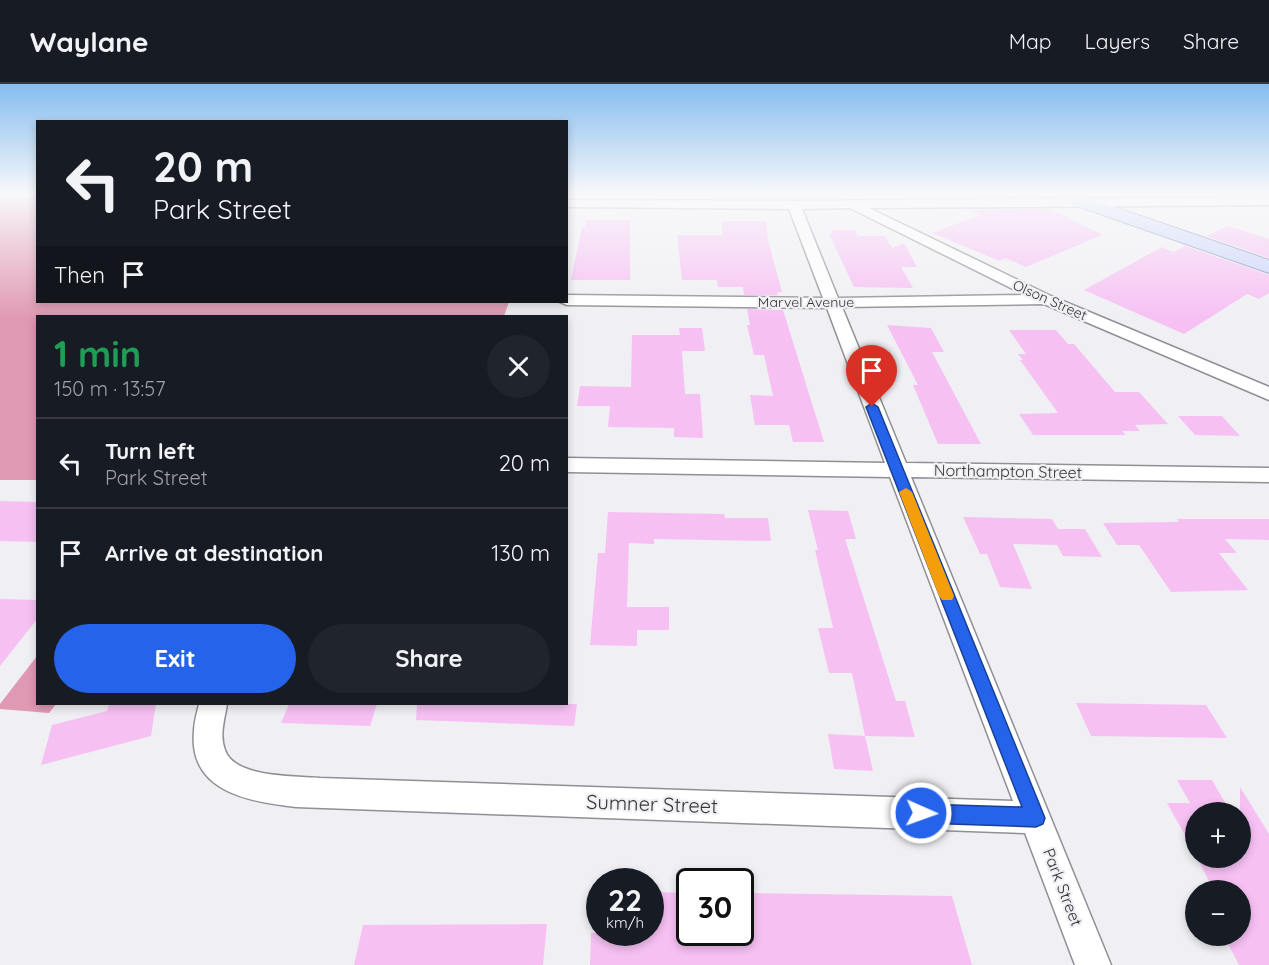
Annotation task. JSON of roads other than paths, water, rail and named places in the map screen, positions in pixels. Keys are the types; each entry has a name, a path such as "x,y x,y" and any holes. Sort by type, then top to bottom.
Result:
{"main road":[{"path":"1181,236 1269,267"}],"street":[{"name":"Park Street","path":"806,236 1093,965"},
{"name":"Olson Street","path":"916,236 1046,299 1269,394"},
{"name":"Marvel Avenue","path":"568,300 831,303 1046,299"},
{"name":"Northampton Street","path":"568,465 1269,475"},
{"name":"Sumner Street","path":"213,705 206,734 207,743 217,765 223,773 242,784 269,789 320,793 1036,818"}]}
